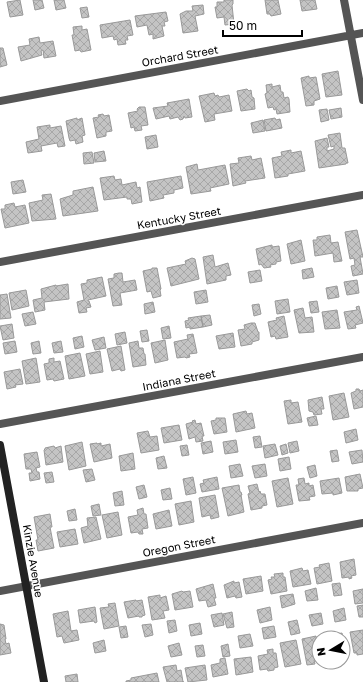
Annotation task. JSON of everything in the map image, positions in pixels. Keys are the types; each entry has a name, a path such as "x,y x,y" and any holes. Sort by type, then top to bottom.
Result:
{"street":[{"path":"344,0 363,100"},
{"name":"Orchard Street","path":"0,101 363,33"},
{"name":"Kentucky Street","path":"0,262 363,195"},
{"name":"Indiana Street","path":"0,424 363,357"},
{"name":"Kinzie Avenue","path":"0,445 44,682"},
{"name":"Oregon Street","path":"0,591 363,523"}],"building":[{"path":"20,0 23,15 10,17 7,2"},
{"path":"33,0 42,0 44,8 35,10"},
{"path":"54,0 64,0 66,8 56,10"},
{"path":"224,0 233,0 232,5 234,24 225,25 224,17 217,18 215,7 217,7 217,2 224,2"},
{"path":"265,0 278,0 281,14 271,16 270,14 267,14"},
{"path":"300,0 315,0 317,9 302,11"},
{"path":"203,5 204,14 195,16 198,31 183,33 180,14 186,11 193,11 192,6"},
{"path":"87,7 89,17 82,18 80,8"},
{"path":"166,12 168,21 164,22 165,26 162,26 164,36 153,39 153,34 149,35 147,25 137,27 135,16"},
{"path":"130,20 133,35 127,36 128,40 125,40 126,44 118,45 117,39 114,40 113,36 102,38 100,25"},
{"path":"82,26 82,30 87,29 91,50 81,52 80,50 75,51 72,35 74,35 73,27"},
{"path":"39,37 40,43 53,41 56,56 44,58 43,50 41,51 42,55 21,61 18,47 30,45 29,39"},
{"path":"0,48 3,48 7,65 0,67"},
{"path":"338,71 342,95 326,97 322,74"},
{"path":"309,76 309,78 316,77 320,99 314,101 314,105 306,106 301,78"},
{"path":"272,84 272,87 280,85 284,98 288,97 290,112 277,114 276,109 274,110 273,107 268,108 265,94 267,93 266,85"},
{"path":"247,89 249,91 251,90 252,97 254,98 255,109 241,111 237,91"},
{"path":"214,93 215,96 218,95 219,97 229,95 232,111 214,114 215,120 205,122 199,96"},
{"path":"189,99 192,117 185,118 184,116 183,119 180,120 178,117 170,119 169,116 156,119 153,108 168,106 167,103"},
{"path":"139,107 145,107 148,125 141,126 142,130 135,131 134,127 131,128 128,113 138,111 137,109"},
{"path":"341,108 342,117 331,119 329,110"},
{"path":"327,109 329,120 321,122 319,110"},
{"path":"103,114 104,116 109,115 112,131 106,132 106,136 97,138 93,118 99,117 98,115"},
{"path":"77,118 77,120 82,118 85,135 82,136 83,142 76,144 75,140 70,141 66,121"},
{"path":"275,118 276,120 280,119 282,128 266,131 264,120"},
{"path":"263,120 265,131 253,133 251,123"},
{"path":"50,125 50,128 61,126 65,146 58,147 57,143 41,146 42,151 28,153 26,142 39,139 37,127"},
{"path":"340,133 342,148 345,148 348,163 319,168 315,141 327,138 329,147 327,147 327,151 334,149 334,146 331,147 328,135"},
{"path":"156,135 158,147 147,149 145,137"},
{"path":"291,150 291,153 301,151 305,171 275,178 272,158 282,156 281,152"},
{"path":"104,151 106,161 95,162 94,153"},
{"path":"92,152 94,163 84,164 83,153"},
{"path":"251,156 252,160 261,158 265,178 245,181 246,183 233,186 230,164 239,163 238,158"},
{"path":"197,164 198,170 225,165 229,184 210,188 211,191 191,194 186,167"},
{"path":"114,176 115,180 121,179 122,185 136,182 137,188 140,187 142,202 132,204 131,199 127,199 127,197 104,200 100,178"},
{"path":"181,176 183,188 174,190 174,193 163,195 164,198 150,201 147,182"},
{"path":"23,180 26,192 13,194 11,182"},
{"path":"93,187 98,211 63,216 60,199 73,195 73,191"},
{"path":"51,194 56,219 32,221 29,203 43,200 42,195"},
{"path":"14,203 15,207 25,205 29,223 5,228 1,209 5,209 5,205"},
{"path":"357,230 363,257 360,257 363,274 353,276 351,266 355,265 354,258 350,259 345,232"},
{"path":"330,235 331,243 338,242 342,261 334,262 333,253 315,256 313,240 317,240 317,237"},
{"path":"301,240 305,261 291,264 287,244"},
{"path":"272,245 272,247 279,246 281,261 270,265 271,267 264,268 261,264 259,265 256,249"},
{"path":"213,255 215,267 228,263 231,275 226,276 226,280 207,284 203,257"},
{"path":"192,258 195,259 199,279 171,286 167,268 186,264 185,261"},
{"path":"157,268 161,289 161,296 153,298 151,291 147,292 143,271"},
{"path":"312,268 314,277 303,279 302,270"},
{"path":"260,270 262,281 250,283 248,272"},
{"path":"122,273 123,282 135,280 137,290 120,293 122,305 113,306 108,279 114,278 114,274"},
{"path":"102,277 106,296 88,300 91,307 86,308 87,312 79,313 77,302 84,300 81,284 87,283 87,280"},
{"path":"357,280 359,293 347,295 344,282"},
{"path":"68,284 69,299 44,302 45,310 35,312 33,300 42,298 41,289 56,285"},
{"path":"337,286 339,297 328,299 326,288"},
{"path":"26,290 29,306 12,310 9,293"},
{"path":"206,290 208,302 196,304 194,292"},
{"path":"7,294 11,318 0,319 0,295"},
{"path":"288,299 290,312 277,314 275,301"},
{"path":"317,301 319,312 311,313 309,302"},
{"path":"153,302 155,312 145,314 144,304"},
{"path":"259,304 261,314 254,316 252,305"},
{"path":"359,306 363,323 355,325 356,328 348,329 344,312 357,310 356,307"},
{"path":"303,308 305,318 312,317 314,332 299,333 294,310"},
{"path":"337,310 340,328 325,329 322,312"},
{"path":"33,312 36,324 25,326 22,314"},
{"path":"210,315 212,325 203,327 201,316"},
{"path":"201,316 203,327 190,329 190,327 186,328 185,321 189,320 188,318"},
{"path":"284,316 288,337 276,339 275,336 271,337 268,322 277,320 276,318"},
{"path":"255,323 259,332 259,340 252,342 252,344 241,346 238,330 245,329 244,325"},
{"path":"12,324 14,338 3,340 0,326"},
{"path":"169,326 171,338 163,339 161,328"},
{"path":"147,330 149,341 142,342 140,331"},
{"path":"125,332 127,343 117,345 115,334"},
{"path":"233,333 235,347 219,349 216,336"},
{"path":"193,334 197,353 189,354 190,357 186,358 177,358 174,342 188,339 187,335"},
{"path":"82,336 84,347 75,349 73,338"},
{"path":"104,337 106,348 95,350 92,340"},
{"path":"165,340 168,360 155,363 151,343"},
{"path":"15,341 17,352 5,354 3,343"},
{"path":"39,341 41,353 33,354 31,343"},
{"path":"61,341 63,352 54,353 52,343"},
{"path":"138,341 139,348 143,348 145,354 146,365 133,367 129,343"},
{"path":"121,346 125,370 121,371 120,369 112,371 107,349"},
{"path":"100,351 103,372 90,374 86,354"},
{"path":"80,353 85,376 69,379 65,356"},
{"path":"36,358 40,382 26,384 22,361"},
{"path":"54,358 54,362 60,361 64,379 54,381 53,379 47,380 44,364 49,363 49,359"},
{"path":"20,369 23,384 15,385 16,387 7,389 4,372"},
{"path":"356,389 359,389 360,391 363,390 363,407 354,409 351,393 356,391"},
{"path":"344,393 349,417 333,420 329,396"},
{"path":"322,397 324,409 321,409 322,414 314,415 313,412 309,411 308,400"},
{"path":"291,400 291,403 298,402 302,422 288,424 284,401"},
{"path":"246,411 247,414 252,413 255,428 236,432 233,414"},
{"path":"316,416 318,425 309,426 307,418"},
{"path":"216,418 225,418 227,432 214,434 211,421 216,420"},
{"path":"195,420 196,424 201,423 204,436 202,436 203,441 196,442 195,437 189,439 186,424"},
{"path":"179,425 182,440 164,443 161,428"},
{"path":"356,429 358,440 346,443 344,432"},
{"path":"148,431 150,437 157,436 159,450 141,453 137,433"},
{"path":"260,436 262,447 255,448 253,437"},
{"path":"236,440 238,452 225,454 223,442"},
{"path":"211,441 213,452 203,454 201,443"},
{"path":"297,441 299,451 290,453 288,443"},
{"path":"82,442 86,466 69,470 65,446"},
{"path":"101,443 101,446 110,444 112,458 94,462 90,444"},
{"path":"275,444 278,455 265,458 263,446"},
{"path":"286,444 288,453 282,455 280,446"},
{"path":"187,445 189,455 182,456 180,446"},
{"path":"54,446 55,448 61,446 63,462 46,465 44,450 45,448"},
{"path":"337,450 339,461 332,462 330,451"},
{"path":"362,450 363,462 352,464 349,452"},
{"path":"37,452 40,467 36,468 37,472 39,472 40,479 30,481 29,473 32,473 31,469 26,469 24,454"},
{"path":"133,453 135,469 121,471 119,456"},
{"path":"164,456 167,468 158,469 156,458"},
{"path":"289,457 291,469 280,471 278,459"},
{"path":"240,464 243,476 231,478 229,466"},
{"path":"265,464 267,476 255,478 252,466"},
{"path":"315,465 317,476 310,478 307,467"},
{"path":"92,469 95,480 86,482 83,470"},
{"path":"52,472 54,482 46,483 44,473"},
{"path":"360,474 363,488 358,489 358,491 347,491 345,477"},
{"path":"193,477 196,493 186,495 183,479"},
{"path":"217,477 219,489 202,492 200,484 204,483 203,480"},
{"path":"288,478 293,504 277,507 272,481"},
{"path":"304,478 305,484 309,483 309,486 313,485 315,496 309,497 310,500 299,501 296,485 299,485 298,479"},
{"path":"339,478 342,493 333,495 333,493 322,494 320,481"},
{"path":"257,484 259,492 260,491 261,494 265,494 267,505 262,506 262,508 251,510 248,486"},
{"path":"144,485 147,497 139,499 136,487"},
{"path":"239,485 244,512 228,516 222,488"},
{"path":"170,488 172,499 163,500 161,490"},
{"path":"122,491 124,505 115,506 113,493"},
{"path":"215,495 219,517 211,519 210,515 202,517 199,498"},
{"path":"191,501 194,522 179,525 175,504"},
{"path":"99,504 101,515 93,516 91,506"},
{"path":"143,508 144,514 146,514 148,528 142,529 143,534 139,534 138,532 131,533 128,517 138,515 137,510"},
{"path":"75,509 77,520 69,521 67,511"},
{"path":"169,510 172,526 156,529 153,514"},
{"path":"118,512 122,535 107,538 102,515"},
{"path":"50,514 52,527 50,527 54,548 38,551 36,540 38,540 34,517"},
{"path":"96,517 101,539 84,543 81,528 88,526 87,518"},
{"path":"75,529 78,544 60,547 57,532"},
{"path":"354,559 356,575 351,576 352,578 349,579 349,577 342,578 340,562"},
{"path":"329,563 332,581 317,584 314,568 320,567 319,565"},
{"path":"302,568 303,571 308,570 311,584 293,587 290,571"},
{"path":"283,573 287,591 271,594 268,580 272,579 271,577 275,577 274,574"},
{"path":"261,576 263,591 246,594 243,579"},
{"path":"234,581 234,583 239,582 242,597 236,598 235,596 227,598 224,585"},
{"path":"340,583 342,595 334,596 332,584"},
{"path":"213,584 216,605 208,607 206,600 199,601 196,589"},
{"path":"316,588 318,600 307,601 305,591"},
{"path":"363,589 363,603 355,604 353,591"},
{"path":"182,591 190,591 193,607 175,610 172,594"},
{"path":"293,594 295,604 282,608 280,596"},
{"path":"160,595 160,598 166,596 169,610 163,611 165,618 152,620 148,597"},
{"path":"142,600 145,615 142,617 139,616 128,618 124,602"},
{"path":"115,603 119,626 104,629 100,608 109,607 108,604"},
{"path":"363,605 363,617 359,617 357,606"},
{"path":"95,607 97,622 80,623 78,610"},
{"path":"270,607 272,620 260,623 257,610"},
{"path":"344,608 346,620 335,622 333,611"},
{"path":"68,611 71,631 77,630 79,640 64,643 62,636 57,637 53,614"},
{"path":"232,612 234,627 227,628 223,614"},
{"path":"222,613 224,625 214,627 211,615"},
{"path":"321,613 323,624 312,626 309,615"},
{"path":"175,620 177,631 169,633 167,621"},
{"path":"297,620 300,633 291,635 288,622"},
{"path":"200,623 202,634 191,636 189,625"},
{"path":"0,624 4,625 6,644 9,643 11,653 0,655"},
{"path":"151,624 153,635 145,637 142,625"},
{"path":"126,626 128,637 121,638 119,627"},
{"path":"274,626 276,637 264,639 262,628"},
{"path":"363,630 363,654 357,655 357,653 354,653 351,632"},
{"path":"250,634 253,646 240,648 238,636"},
{"path":"311,637 311,664 307,665 302,639"},
{"path":"104,640 106,651 95,653 93,643"},
{"path":"296,640 301,664 285,667 280,643"},
{"path":"179,643 182,655 171,657 168,646"},
{"path":"228,644 230,656 223,657 221,646"},
{"path":"203,645 205,656 197,657 195,646"},
{"path":"273,649 273,653 276,653 278,667 274,668 274,670 268,671 267,669 260,670 258,656 268,654 267,650"},
{"path":"251,657 253,672 236,675 234,659"},
{"path":"225,658 228,674 213,677 211,665 220,663 220,659"},
{"path":"176,665 177,671 181,670 183,682 167,682 163,667"},
{"path":"205,665 207,680 188,682 185,668"},
{"path":"157,673 159,682 126,682 131,680 131,678"},
{"path":"77,674 78,682 66,682 65,676"}]}
